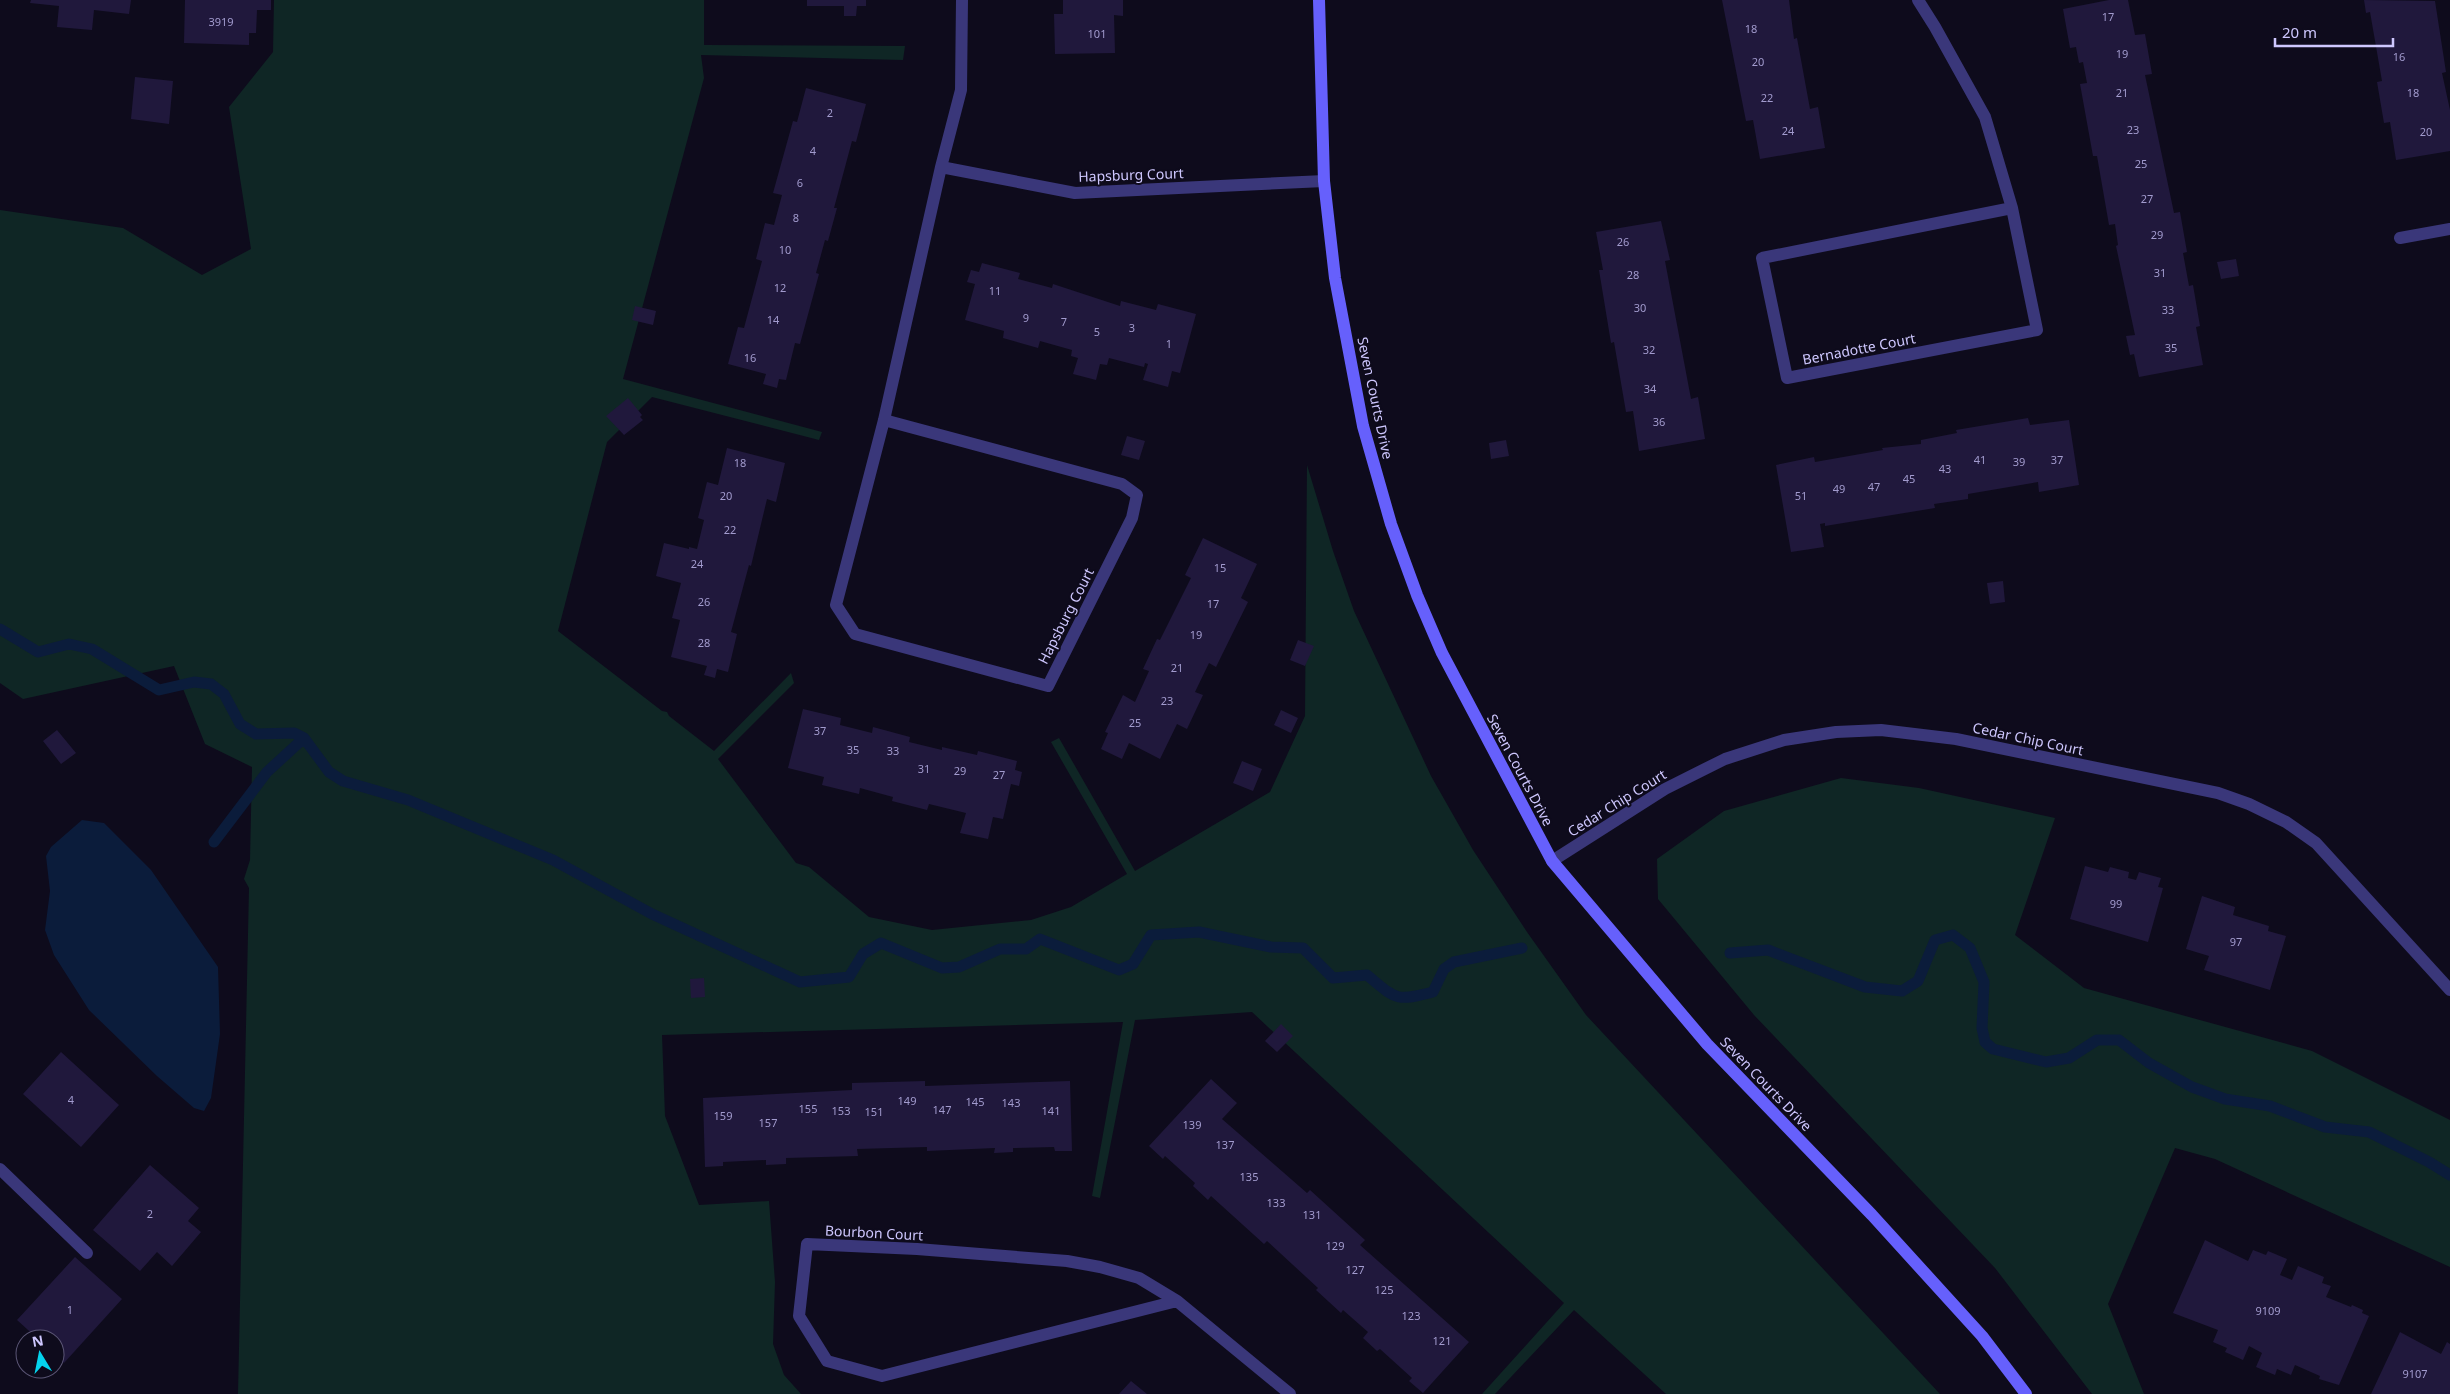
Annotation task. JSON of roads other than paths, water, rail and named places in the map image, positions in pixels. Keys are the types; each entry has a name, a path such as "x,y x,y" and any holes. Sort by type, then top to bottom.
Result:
{"street":[{"name":"Hapsburg Court","path":"884,420 1122,484 1137,495 1132,518 1048,686 855,634 836,605 884,420 941,167 961,90 962,0"},
{"name":"Seven Courts Drive","path":"1319,0 1324,181 1335,278 1360,408 1391,524 1442,653 1552,861 1707,1044 1872,1215 1982,1336 2026,1394"},
{"name":"Bernadotte Court","path":"1918,0 1985,117 2012,208 2037,330 1787,378 1762,258 2012,208"},
{"name":"Hapsburg Court","path":"941,167 1075,193 1324,181"},
{"path":"2400,238 2450,229"},
{"name":"Cedar Chip Court","path":"1552,861 1665,789 1725,759 1784,740 1836,732 1881,730 1956,739 2218,793 2249,804 2286,822 2316,843 2450,990"},
{"path":"0,1169 87,1253"},
{"name":"Bourbon Court","path":"1177,1301 882,1376 827,1361 799,1316 807,1244 1067,1261 1100,1267 1139,1278 1177,1301 1290,1394"}],"water":[{"path":"82,820 104,823 151,870 218,967 220,1034 211,1098 204,1111 194,1108 157,1076 89,1010 54,955 45,930 50,891 46,856 51,847"}],"waterway":[{"path":"0,629 38,652 69,644 92,649 159,690 194,682 211,684 224,694 240,724 256,734 294,733 304,738 329,772 343,781 408,800 553,860 652,914 800,982 849,977 863,954 881,943 942,968 959,967 1000,949 1026,949 1040,939 1119,970 1133,964 1151,935 1199,932 1271,947 1303,948 1333,978 1367,975 1391,994 1411,997 1433,992 1444,969 1454,962 1522,948"},
{"path":"214,842 267,772 304,738"},
{"path":"1730,953 1768,950 1865,987 1902,991 1918,981 1935,940 1953,935 1970,948 1984,982 1982,1028 1985,1042 1993,1049 2046,1062 2069,1058 2097,1040 2119,1040 2149,1063 2192,1087 2225,1099 2270,1106 2325,1127 2369,1132 2429,1162 2450,1175"}]}
